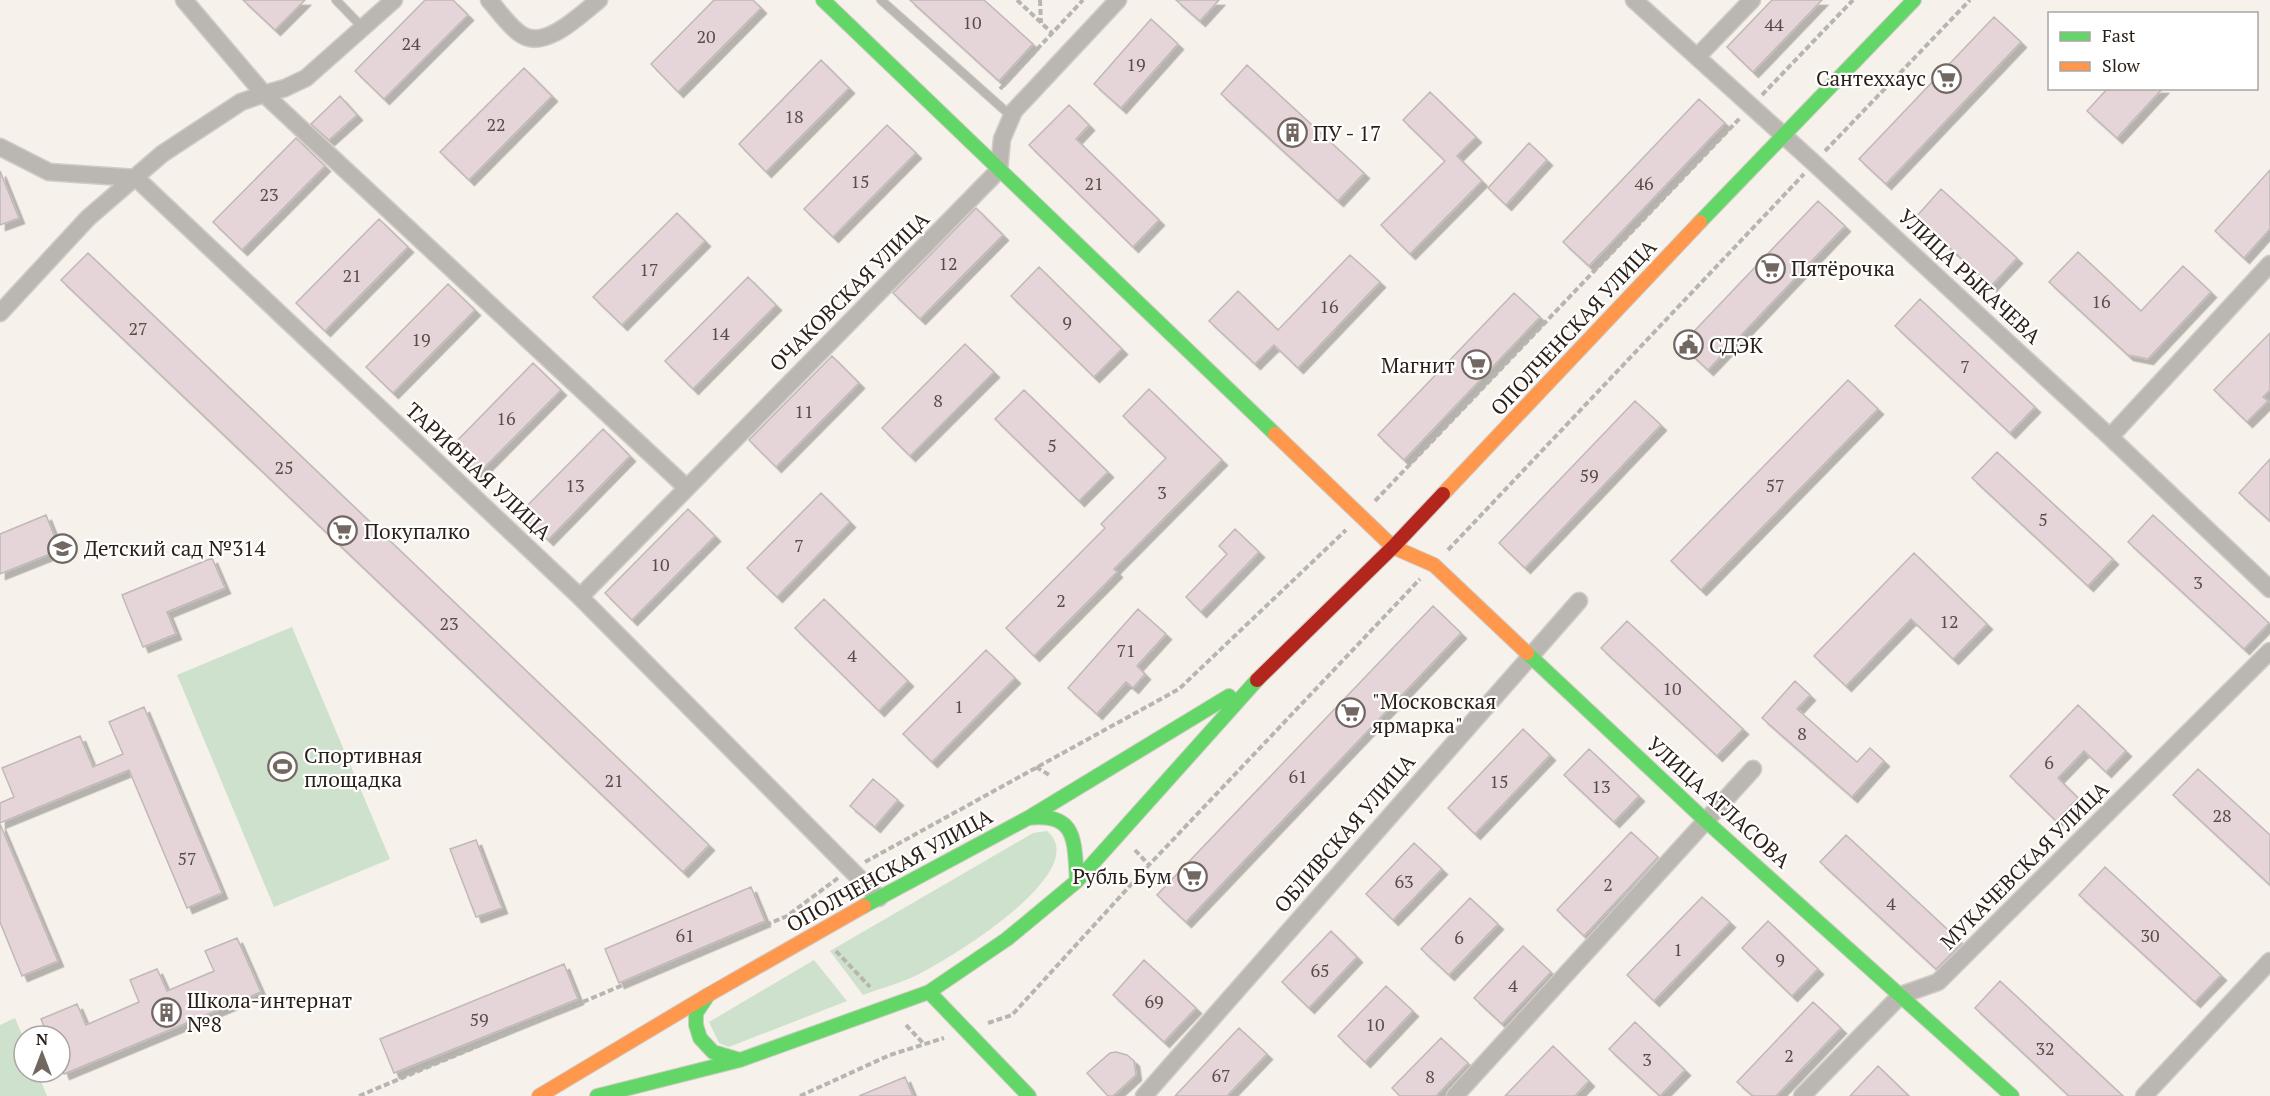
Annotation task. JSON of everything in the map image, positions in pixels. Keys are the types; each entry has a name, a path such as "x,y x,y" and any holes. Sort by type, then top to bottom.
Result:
{"main road":[{"path":"823,0 1393,548"},
{"name":"ОПОЛЧЕНСКАЯ УЛИЦА","path":"597,1096 647,1087 740,1060 929,992 1007,939 1077,881 1258,679 1393,548 1784,134 1914,0"},
{"name":"УЛИЦА АТЛАСОВА","path":"1393,548 1434,565 1707,822 2012,1096"},
{"name":"ОПОЛЧЕНСКАЯ УЛИЦА","path":"539,1096 708,995 879,898 1028,818 1258,679"},
{"path":"1028,818 1045,814 1056,816 1065,822 1073,841 1077,881"},
{"path":"929,992 1029,1096"},
{"path":"708,995 697,1011 695,1024 702,1043 707,1050 719,1056 740,1060"}],"street":[{"path":"183,0 264,94 687,488"},
{"path":"0,313 88,218 162,154 241,102 285,88 306,78 394,0"},
{"path":"489,0 521,34 534,39 559,32 599,0"},
{"path":"999,170 1002,139 1014,111 1118,0"},
{"name":"УЛИЦА РЫКАЧЕВА","path":"1634,0 1784,134 2270,589"},
{"path":"1697,57 1752,0"},
{"path":"2,151 49,172 136,178"},
{"name":"ОЧАКОВСКАЯ УЛИЦА","path":"580,597 999,170"},
{"name":"ТАРИФНАЯ УЛИЦА","path":"136,178 580,597 879,898"},
{"path":"2110,437 2270,264"},
{"name":"ОБЛИВСКАЯ УЛИЦА","path":"1144,1096 1578,601"},
{"name":"МУКАЧЕВСКАЯ УЛИЦА","path":"1802,1096 1901,995 1938,982 2270,651"},
{"path":"1455,1096 1754,769"},
{"path":"2144,1096 2270,961"}],"lane":[{"path":"336,0 363,28"},
{"path":"882,0 1011,116"}],"path":[{"path":"1017,0 1052,33"},
{"path":"1040,0 1041,23"},
{"path":"991,98 1083,0"},
{"path":"359,1096 787,916 850,870 1179,688 1360,516 1853,0"},
{"path":"1036,767 1074,790"},
{"path":"1119,834 1149,865"},
{"path":"797,909 924,1044"},
{"path":"800,1096 890,1055"}],"green space":[{"name":"Спортивная площадка","path":"292,627 390,859 274,907 177,675"},
{"path":"1047,831 1057,848 1051,868 1036,890 985,933 919,974 863,995 830,951 1033,833"},
{"path":"814,960 847,1001 729,1047 719,1043 709,1022"},
{"path":"15,1018 18,1024 12,1024 12,1084 42,1084 47,1096 0,1096 0,1025"}],"building":[{"path":"243,0 305,0 275,30"},
{"path":"425,0 453,0 468,15 384,99 355,71"},
{"path":"714,0 753,0 761,8 678,92 651,64"},
{"path":"910,0 984,0 1033,44 999,81"},
{"path":"1176,0 1219,0 1200,21"},
{"path":"1772,0 1822,0 1753,72 1727,47"},
{"path":"1994,17 2021,42 1886,184 1859,159"},
{"path":"1151,19 1178,44 1121,108 1094,84"},
{"path":"821,60 849,88 766,172 739,144"},
{"name":"ПУ - 17","path":"1247,65 1364,173 1338,201 1221,94"},
{"path":"524,68 552,96 469,180 440,152"},
{"path":"2106,90 2161,90 2117,138 2087,111"},
{"path":"1430,92 1476,137 1457,156 1482,181 1410,254 1381,225 1445,161 1403,120"},
{"path":"340,96 357,115 329,140 311,124"},
{"path":"1699,99 1725,123 1589,266 1563,242"},
{"path":"1069,105 1089,125 1076,139 1159,220 1133,247 1029,145"},
{"path":"887,125 916,153 833,237 804,209"},
{"path":"296,138 325,166 242,250 213,222"},
{"path":"1529,143 1547,160 1506,205 1488,188"},
{"path":"2270,170 2270,229 2244,258 2215,231"},
{"path":"0,171 19,218 0,225"},
{"path":"1941,189 2017,258 1991,286 1916,217"},
{"path":"1818,201 1845,226 1708,370 1681,345"},
{"path":"976,208 1003,235 920,319 893,293"},
{"path":"677,213 705,241 622,325 593,297"},
{"path":"379,219 408,247 325,331 296,303"},
{"path":"2078,252 2141,311 2183,266 2211,292 2148,359 2128,355 2049,282"},
{"path":"88,253 709,845 683,872 61,280"},
{"path":"1350,255 1380,282 1298,368 1274,345 1255,364 1209,321 1238,291 1278,330"},
{"path":"1039,267 1122,349 1094,377 1011,296"},
{"path":"748,277 776,305 693,389 665,361"},
{"path":"448,284 475,310 393,393 366,367"},
{"path":"1514,293 1540,317 1404,460 1378,435"},
{"path":"1920,299 2035,407 2010,433 1895,326"},
{"path":"2270,333 2270,390 2263,397 2268,401 2247,422 2214,390"},
{"path":"965,344 994,372 910,456 882,428"},
{"path":"832,356 859,383 776,467 749,440"},
{"path":"533,363 561,390 478,474 451,447"},
{"path":"1848,380 1878,409 1701,590 1671,561"},
{"path":"1149,389 1222,460 1114,569 1117,572 1034,656 1006,628 1105,528 1101,524 1166,458 1123,416"},
{"path":"1024,390 1108,472 1079,501 995,419"},
{"path":"1635,401 1661,425 1525,568 1499,543"},
{"path":"603,429 630,456 548,540 520,513"},
{"path":"1997,452 2113,559 2088,586 1972,478"},
{"path":"2270,459 2270,521 2239,493"},
{"path":"821,493 850,522 777,597 747,568"},
{"path":"688,509 715,536 632,620 605,593"},
{"path":"46,515 60,550 0,574 0,534"},
{"path":"2153,515 2269,623 2244,649 2128,542"},
{"path":"1235,529 1259,552 1201,612 1186,597 1227,554 1219,546"},
{"path":"1914,553 1987,624 1953,659 1911,619 1846,686 1814,656"},
{"path":"212,558 225,588 167,612 176,634 143,647 122,595"},
{"path":"824,599 908,681 879,711 795,628"},
{"path":"1433,606 1461,633 1186,922 1157,895"},
{"path":"1138,609 1166,634 1137,666 1145,674 1133,688 1126,682 1097,714 1068,688"},
{"path":"1627,621 1743,729 1717,756 1601,648"},
{"path":"986,650 1015,678 932,762 903,734"},
{"path":"1795,681 1810,695 1797,709 1857,762 1870,748 1884,761 1852,797 1762,718"},
{"path":"2078,705 2126,751 2106,772 2084,751 2058,778 2078,798 2056,821 2010,776"},
{"path":"144,707 222,893 187,908 129,770 0,823 0,803 14,797 2,768 80,736 93,767 123,754 109,722"},
{"path":"1523,729 1550,755 1475,834 1448,808"},
{"path":"1589,749 1639,796 1614,822 1564,775"},
{"path":"2198,769 2270,835 2270,885 2173,795"},
{"path":"873,779 898,800 875,827 850,806"},
{"path":"0,824 58,961 22,976 0,922"},
{"path":"1631,832 1658,857 1584,936 1557,910"},
{"path":"1846,835 1962,943 1936,969 1820,862"},
{"path":"476,840 502,908 476,917 450,849"},
{"path":"1414,843 1442,869 1393,920 1366,894"},
{"path":"2105,867 2221,975 2195,1002 2079,895"},
{"path":"751,887 765,921 619,983 605,949"},
{"path":"1702,897 1730,922 1654,1001 1627,975"},
{"path":"1470,898 1498,924 1449,975 1421,949"},
{"path":"1768,921 1818,969 1792,996 1742,948"},
{"path":"1331,931 1357,957 1309,1008 1282,982"},
{"name":"Школа-интернат №8","path":"237,938 261,992 72,1071 72,1024 43,1024 41,1019 77,1004 86,1025 139,1002 130,980 157,969 167,991 214,971 205,951"},
{"path":"1523,946 1551,972 1502,1024 1474,998"},
{"path":"1144,960 1196,1008 1164,1042 1113,995"},
{"path":"564,964 578,999 394,1073 380,1039"},
{"path":"2000,981 2123,1096 2069,1096 1975,1008"},
{"path":"1386,986 1413,1011 1365,1062 1338,1036"},
{"path":"1813,1002 1841,1028 1776,1096 1753,1096 1737,1082"},
{"path":"1635,1022 1685,1070 1660,1096 1609,1049"},
{"path":"1239,1028 1267,1054 1227,1096 1175,1096"},
{"path":"1441,1038 1468,1063 1436,1096 1400,1096 1392,1088"},
{"path":"1553,1046 1589,1081 1575,1096 1505,1096"},
{"path":"1110,1053 1127,1055 1134,1061 1136,1075 1113,1096 1108,1096 1087,1073"},
{"path":"1878,1066 1909,1096 1850,1096"},
{"path":"905,1077 913,1096 859,1096"}],"traffic: fast":[{"path":"823,0 1275,434"},
{"path":"1700,222 1914,0"},
{"path":"1527,653 1707,822 2012,1096"},
{"path":"597,1096 740,1060 929,992 1007,939 1077,881 1257,680"},
{"path":"864,906 1028,818 1229,696"},
{"path":"1028,818 1044,817 1065,825 1073,842 1077,881"},
{"path":"929,992 1029,1096"},
{"path":"708,995 696,1013 696,1025 700,1038 713,1052 740,1060"}],"traffic: slow":[{"path":"1443,494 1700,222"},
{"path":"1275,434 1393,547 1434,565 1527,653"},
{"path":"539,1096 708,995 864,906"}],"traffic: jam":[{"path":"1257,680 1393,547 1443,494"}],"place":[{"name":"Сантеххаус","path":"1947,78"},
{"name":"ПУ - 17","path":"1292,133"},
{"name":"Пятёрочка","path":"1770,268"},
{"name":"СДЭК","path":"1688,345"},
{"name":"Магнит","path":"1476,365"},
{"name":"Покупалко","path":"343,531"},
{"name":"Детский сад №314","path":"63,548"},
{"name":"\"Московская ярмарка\"","path":"1351,713"},
{"name":"Спортивная площадка","path":"283,767"},
{"name":"Рубль Бум","path":"1193,876"},
{"name":"Школа-интернат №8","path":"166,1012"}]}
